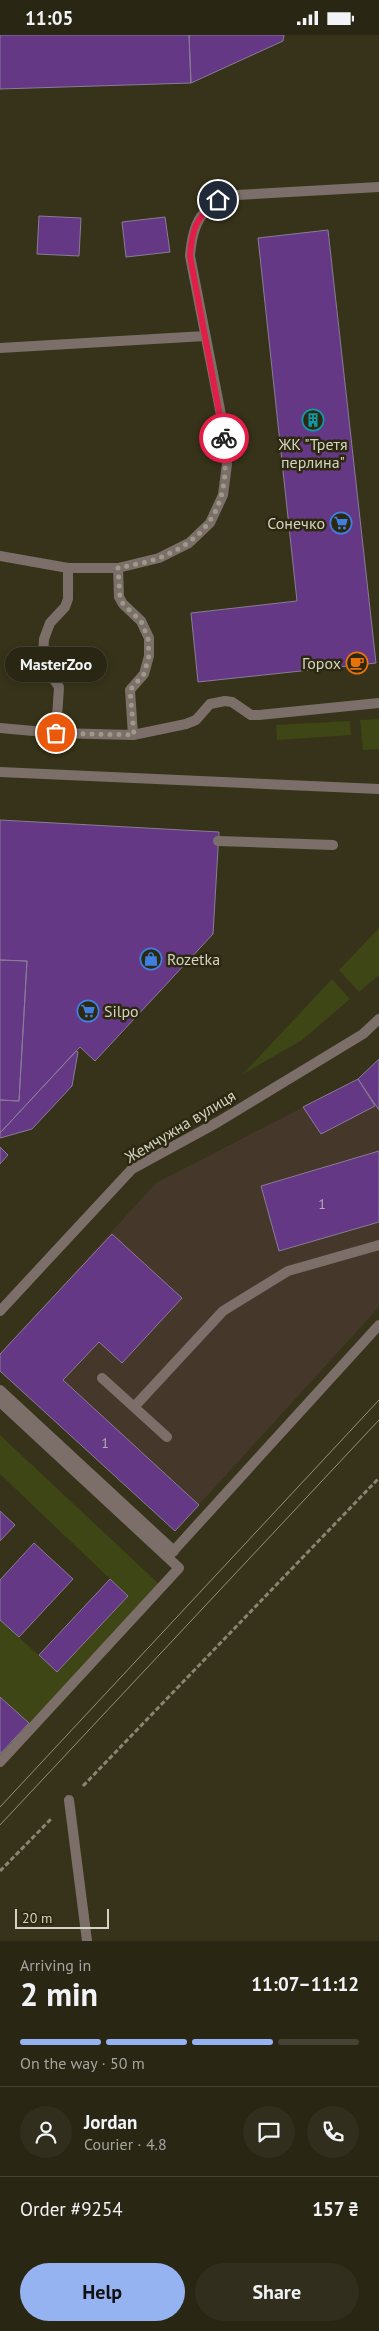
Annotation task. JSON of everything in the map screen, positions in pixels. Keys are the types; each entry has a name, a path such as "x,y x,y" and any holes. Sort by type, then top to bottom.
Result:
{"street":[{"path":"0,556 68,568 118,568 159,558 189,543 210,523 223,495 227,464 224,435 190,256 192,233 203,213 218,200 238,195 379,187"},
{"path":"0,348 205,336"},
{"path":"56,733 59,687 48,671 44,655 44,639 50,623 65,607 68,599 68,568"},
{"path":"118,568 120,597 123,604 141,621 148,638 149,656 144,674 130,690 134,735"},
{"path":"0,728 56,733 134,735 186,724 196,719 210,704 217,701 232,703 244,712 259,715 379,703"},
{"path":"0,772 379,789"},
{"path":"218,841 333,845"},
{"name":"Жемчужна вулиця","path":"0,1311 132,1169 218,1122 354,1039 379,1019"},
{"path":"134,1407 223,1311 288,1271 379,1245"},
{"path":"171,1554 379,1325"},
{"path":"102,1378 167,1437"},
{"path":"0,1390 171,1554 179,1568 0,1762"},
{"path":"0,1402 171,1554"},
{"path":"69,1800 87,1941"}],"path":[{"path":"0,1871 379,1478"}],"shaded area":[{"path":"379,1059 379,1307 175,1531 0,1371 0,1354 156,1183 358,1079"}],"green space":[{"path":"379,719 379,749 363,750 360,720"},
{"path":"350,721 351,735 277,740 276,725"},
{"path":"379,928 379,975 359,992 339,970"},
{"path":"332,979 350,999 302,1040 243,1074"},
{"path":"0,1435 159,1584 29,1723 0,1697 0,1620 57,1672 128,1596 0,1474"}],"building":[{"path":"0,35 189,35 191,83 0,89"},
{"path":"189,35 284,35 283,41 191,83"},
{"path":"39,216 81,218 79,256 37,254"},
{"path":"165,217 170,252 126,257 122,222"},
{"name":"ЖК \"Третя перлина\"","path":"328,230 376,663 198,682 191,613 297,601 258,238"},
{"path":"0,820 219,832 213,934 95,1061 80,1047 0,1133 0,1100 19,1101 27,961 0,960"},
{"path":"0,960 27,961 19,1101 0,1100"},
{"path":"76,1051 78,1052 72,1086 32,1129 0,1138 0,1133"},
{"path":"379,1059 379,1110 358,1079"},
{"path":"358,1079 375,1106 321,1134 303,1107"},
{"path":"0,1147 8,1155 0,1164"},
{"path":"379,1151 379,1222 279,1251 261,1186"},
{"path":"112,1234 182,1298 122,1363 99,1342 63,1380 199,1505 175,1531 0,1371 0,1354"},
{"path":"0,1511 15,1525 0,1541"},
{"path":"34,1543 73,1579 19,1637 0,1620 0,1580"},
{"path":"110,1579 128,1596 57,1672 39,1655"},
{"path":"0,1697 29,1723 0,1754"}],"tram line":[{"path":"0,1807 379,1400"},
{"path":"0,1825 379,1420"}],"way so far":[{"path":"56,733 134,735 130,690 144,674 149,656 148,638 141,621 123,604 118,589 118,568 159,558 189,543 210,523 223,495 227,464 224,438"}],"place":[{"name":"ЖК \"Третя перлина\"","path":"313,420"},
{"name":"Сонечко","path":"341,523"},
{"name":"Горох","path":"357,663"},
{"name":"MasterZoo","path":"56,733"},
{"name":"Rozetka","path":"151,959"},
{"name":"Silpo","path":"88,1011"}],"route":[{"path":"218,200 203,213 192,233 190,256 224,438"}]}
